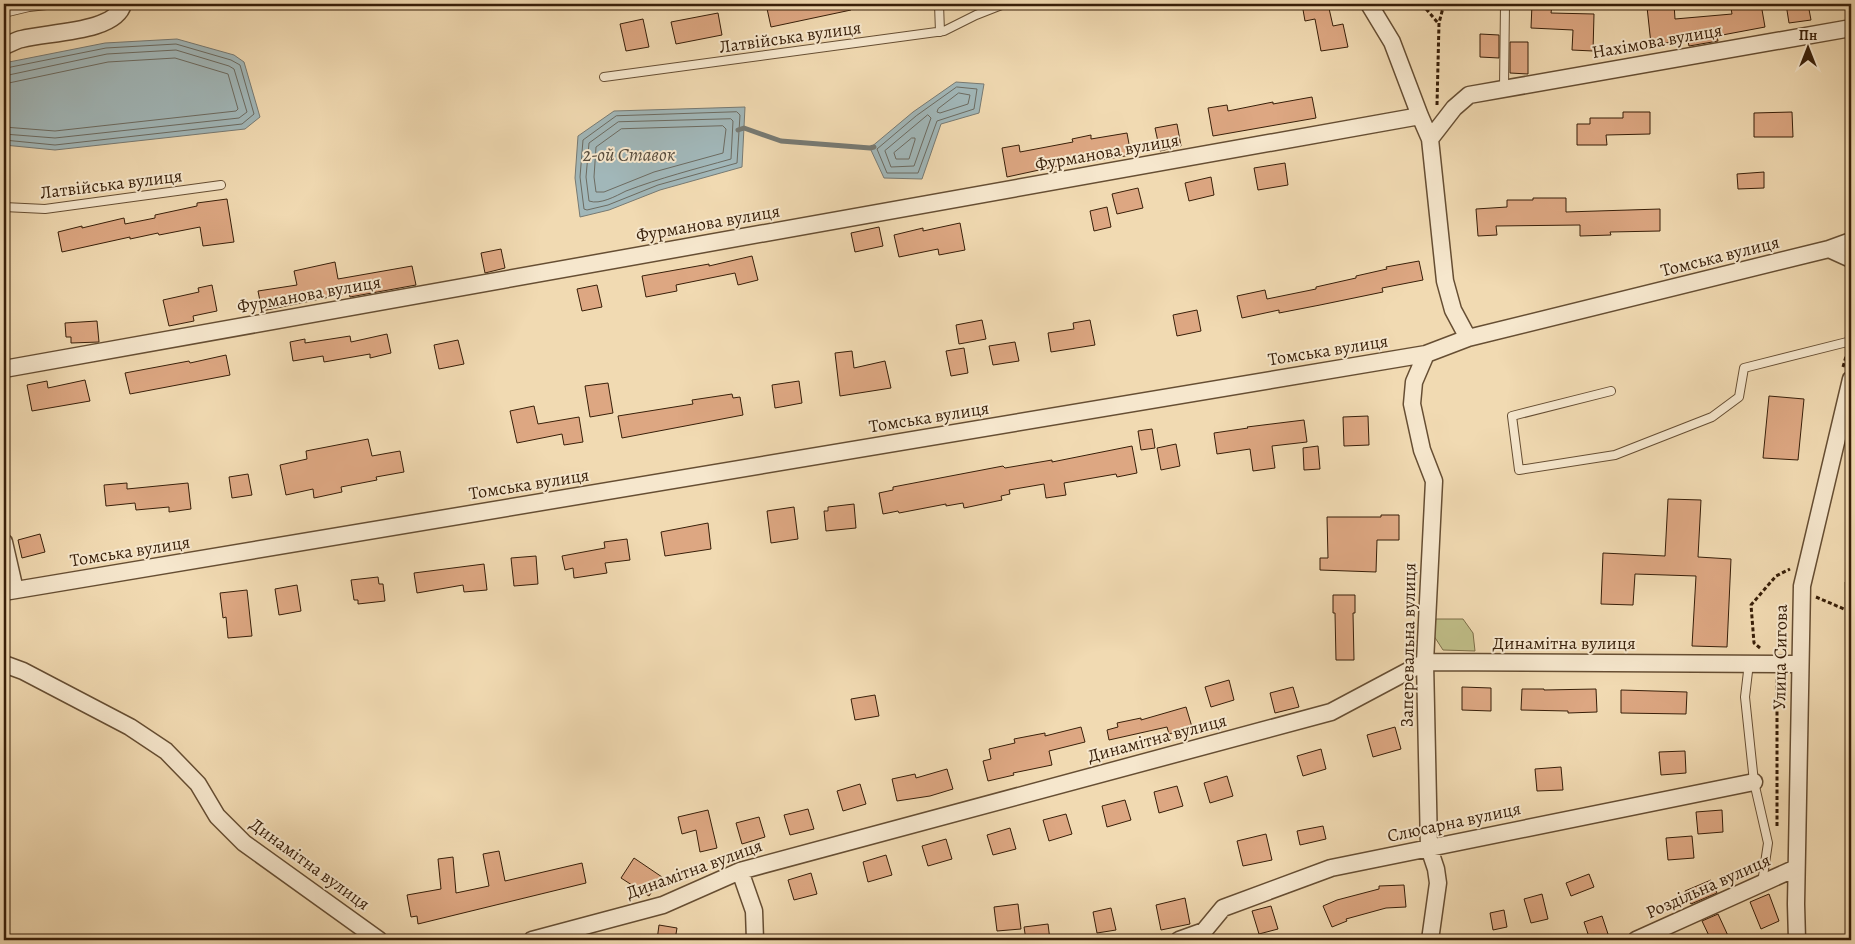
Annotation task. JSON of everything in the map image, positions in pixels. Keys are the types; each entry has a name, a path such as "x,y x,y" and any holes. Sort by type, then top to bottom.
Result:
{"street":[{"path":"4,46 21,39 74,31 109,21 117,15 123,4"},
{"path":"1368,4 1392,42 1430,139 1445,280 1452,310 1468,338"},
{"name":"Нахімова вулиця","path":"1444,122 1454,108 1469,95 1504,87 1851,28"},
{"name":"Фурманова вулиця","path":"4,369 1420,116"},
{"path":"1430,139 1444,122"},
{"name":"Томська вулиця","path":"10,591 1426,354 1468,338 1851,242"},
{"path":"1829,249 1851,259"},
{"name":"Заперевальна вулиця","path":"1426,354 1414,382 1412,404 1422,450 1434,481 1425,662 1429,848 1436,868 1438,883 1430,940"},
{"name":"Улица Сигова","path":"1797,940 1796,868 1802,586 1847,374"},
{"path":"4,542 10,591"},
{"name":"Динамітна вулиця","path":"532,940 582,933 663,905 740,871 1331,712 1425,662 1800,664"},
{"name":"Динамітна вулиця","path":"4,664 23,671 130,727 166,751 198,784 217,816 244,843 380,940"},
{"name":"Слюсарна вулиця","path":"1179,940 1204,931 1223,908 1331,868 1754,782"},
{"name":"Роздільна вулиця","path":"1636,940 1796,868"},
{"path":"740,871 754,912 755,940"}],"lane":[{"path":"4,13 29,7 55,4"},
{"path":"939,4 940,32"},
{"name":"Латвiйська вулиця","path":"604,77 940,32 1004,4"},
{"path":"1504,87 1505,4"},
{"name":"Латвiйська вулиця","path":"4,207 45,209 222,185"},
{"path":"1612,390 1512,416 1519,470 1615,455 1712,417 1739,397 1744,368 1850,341"},
{"path":"1749,663 1745,697 1754,782 1768,843 1762,883"}],"path":[{"path":"1422,4 1438,23"},
{"path":"1444,4 1438,23 1437,104 1444,122"},
{"path":"1847,374 1850,341"},
{"path":"1777,837 1777,664 1754,643 1751,605 1776,576 1794,567"},
{"path":"1802,586 1821,600 1851,612"}],"shaded area":[{"path":"1851,581 1851,940 1847,940 1845,582"},
{"path":"1436,619 1463,619 1473,633 1475,651 1443,650 1432,633"}],"water":[{"path":"177,39 234,55 244,62 260,117 245,129 55,150 4,145 4,67 9,62 105,43"},
{"path":"956,82 984,84 979,113 941,124 922,179 884,178 870,148 913,112"},
{"name":"2-ой Ставок","path":"745,107 742,167 660,190 609,210 580,217 575,178 578,136 614,111"}],"building":[{"path":"766,4 851,4 851,10 771,27"},
{"path":"1302,4 1328,4 1333,26 1343,24 1348,47 1321,51 1315,19 1305,21"},
{"path":"1532,4 1552,5 1551,13 1594,14 1593,51 1572,50 1573,30 1531,28"},
{"path":"1674,4 1675,19 1732,14 1731,8 1761,4 1765,27 1717,36 1718,41 1689,46 1688,41 1651,44 1647,7"},
{"path":"1786,4 1808,4 1811,20 1789,23"},
{"path":"718,13 722,35 676,44 671,22"},
{"path":"643,19 649,47 626,51 620,24"},
{"path":"1480,34 1499,35 1499,58 1480,57"},
{"path":"1510,42 1528,42 1528,74 1510,73"},
{"path":"1312,97 1316,118 1213,136 1208,108 1227,105 1228,111"},
{"path":"1623,112 1650,112 1650,134 1606,135 1607,145 1577,145 1577,124 1590,124 1590,118 1623,118"},
{"path":"1792,112 1793,137 1754,137 1754,113"},
{"path":"1177,124 1181,146 1160,151 1155,128"},
{"path":"1127,133 1131,155 1077,164 1076,162 1007,177 1002,148 1019,145 1020,152 1073,142 1072,139 1091,135 1091,139"},
{"path":"1285,163 1288,185 1258,190 1254,168"},
{"path":"1764,172 1764,188 1738,189 1737,174"},
{"path":"1211,177 1214,195 1189,201 1185,183"},
{"path":"1138,188 1143,208 1117,214 1112,194"},
{"path":"1533,198 1566,198 1566,212 1660,209 1660,231 1610,232 1611,235 1580,236 1580,225 1496,226 1497,235 1478,236 1476,209 1507,207 1507,200 1533,200"},
{"path":"227,199 234,242 203,246 200,227 159,235 158,233 130,239 130,237 62,252 58,232 124,218 125,224 197,206 197,203"},
{"path":"1107,207 1111,227 1094,231 1090,211"},
{"path":"960,223 965,250 939,255 938,249 899,257 894,235 923,228 923,231"},
{"path":"879,227 883,246 855,252 851,233"},
{"path":"501,249 505,268 485,273 481,253"},
{"path":"752,256 758,280 738,285 735,273 676,285 677,291 646,297 642,276 709,264 709,266"},
{"path":"1419,261 1423,280 1382,288 1383,292 1279,313 1279,310 1242,318 1237,296 1265,290 1267,299 1316,289 1316,287 1387,269 1386,267"},
{"path":"335,262 338,279 412,266 416,285 350,297 349,293 262,311 258,291 297,285 294,271"},
{"path":"212,285 217,311 193,316 194,321 169,326 163,300 199,292 198,288"},
{"path":"597,285 602,307 582,311 577,289"},
{"path":"1197,310 1201,331 1177,336 1173,315"},
{"path":"982,320 986,339 959,344 956,325"},
{"path":"1090,320 1095,345 1051,352 1048,333 1074,329 1073,323"},
{"path":"97,321 99,342 71,343 71,337 66,337 65,323"},
{"path":"387,334 391,353 370,358 370,354 324,362 323,356 293,361 290,342 305,339 305,343 350,336 351,342"},
{"path":"458,340 464,364 439,369 434,345"},
{"path":"1015,342 1019,361 993,365 989,346"},
{"path":"964,348 968,373 951,376 946,351"},
{"path":"852,351 854,368 885,361 891,388 840,396 835,353"},
{"path":"226,355 230,375 130,394 125,373 189,361 190,363"},
{"path":"85,380 90,401 32,411 27,385 47,381 48,388"},
{"path":"799,381 802,403 775,408 772,385"},
{"path":"608,383 613,413 590,417 585,386"},
{"path":"732,394 733,398 740,397 743,415 622,438 618,416 693,404 692,400"},
{"path":"1769,396 1804,399 1798,460 1763,458"},
{"path":"534,406 538,424 579,417 583,442 564,445 562,434 517,443 510,411"},
{"path":"1368,416 1369,445 1344,446 1343,417"},
{"path":"1304,420 1307,442 1272,446 1275,468 1253,471 1250,449 1217,454 1214,433"},
{"path":"1152,429 1155,448 1141,450 1138,431"},
{"path":"368,439 372,456 400,451 404,472 376,477 377,480 341,487 342,492 314,498 313,489 286,495 280,465 307,459 306,451"},
{"path":"1176,444 1180,466 1161,470 1157,448"},
{"path":"1132,446 1137,473 1117,477 1116,474 1064,483 1066,495 1046,498 1044,484 1009,490 1010,494 1001,496 1002,500 964,508 963,503 946,506 946,504 899,513 898,511 883,514 879,493 893,490 893,487 1003,466 1005,468 1052,460 1052,462"},
{"path":"1318,446 1320,469 1304,470 1303,448"},
{"path":"248,474 252,495 232,498 229,477"},
{"path":"127,483 127,489 188,483 191,509 169,512 169,507 136,510 135,503 106,506 104,485"},
{"path":"1668,499 1701,500 1698,557 1731,559 1727,647 1692,646 1696,576 1635,574 1633,605 1601,604 1603,553 1665,556"},
{"path":"854,504 856,528 826,531 824,511 828,511 828,507"},
{"path":"794,507 798,539 771,543 767,511"},
{"path":"1381,515 1399,515 1399,540 1377,540 1376,572 1320,570 1320,558 1328,558 1327,517 1381,517"},
{"path":"708,523 711,549 665,556 661,532"},
{"path":"40,534 45,552 22,558 18,540"},
{"path":"627,539 630,560 605,563 607,573 574,578 573,568 565,570 562,556 605,548 604,542"},
{"path":"536,556 538,584 514,586 511,558"},
{"path":"484,564 487,590 464,592 463,585 417,593 414,573"},
{"path":"378,577 379,584 383,584 385,601 358,604 358,600 354,600 351,580"},
{"path":"297,585 301,611 279,615 275,589"},
{"path":"247,590 252,636 228,638 226,617 223,618 220,593"},
{"path":"1333,595 1355,595 1355,613 1353,613 1354,660 1336,660"},
{"path":"1229,680 1234,700 1211,707 1205,687"},
{"path":"1293,687 1299,707 1275,713 1270,693"},
{"path":"1462,687 1491,688 1491,711 1462,710"},
{"path":"1522,689 1596,689 1597,712 1568,713 1568,711 1521,710"},
{"path":"1621,690 1687,692 1686,714 1621,713"},
{"path":"875,695 879,716 855,720 851,699"},
{"path":"1186,707 1192,727 1169,734 1167,727 1109,740 1107,730 1118,727 1117,723 1141,718 1141,720"},
{"path":"1081,727 1085,742 1049,751 1052,765 1013,773 1014,775 988,781 983,761 991,759 989,749 1015,743 1014,739 1045,733 1045,736"},
{"path":"1395,727 1401,749 1373,757 1367,735"},
{"path":"1321,749 1326,769 1303,776 1297,756"},
{"path":"1685,751 1686,773 1661,775 1659,752"},
{"path":"1561,767 1563,790 1537,791 1535,769"},
{"path":"947,769 953,789 930,796 897,801 892,779 915,774 916,778"},
{"path":"1227,776 1233,796 1210,803 1204,783"},
{"path":"860,784 866,804 843,811 837,791"},
{"path":"1177,786 1183,806 1159,813 1154,792"},
{"path":"1125,800 1131,820 1107,827 1102,806"},
{"path":"808,809 814,829 790,835 784,815"},
{"path":"708,810 717,848 700,852 696,830 682,834 678,817"},
{"path":"1722,810 1723,832 1698,834 1696,812"},
{"path":"1066,814 1072,834 1049,841 1043,820"},
{"path":"759,817 765,837 742,844 736,823"},
{"path":"1323,826 1326,839 1300,845 1297,831"},
{"path":"1010,828 1016,849 993,855 987,835"},
{"path":"1266,834 1272,860 1243,866 1237,841"},
{"path":"1692,836 1694,858 1668,860 1666,838"},
{"path":"946,839 952,859 928,866 922,846"},
{"path":"499,851 505,881 582,863 586,883 418,924 417,916 411,917 407,895 441,889 438,859 453,857 456,893 489,886 483,854"},
{"path":"886,855 892,875 868,882 863,862"},
{"path":"634,858 662,877 649,896 621,878"},
{"path":"811,873 817,894 794,900 788,880"},
{"path":"1589,874 1594,887 1571,896 1566,883"},
{"path":"1711,880 1717,893 1691,904 1685,891"},
{"path":"1404,885 1406,907 1386,908 1346,919 1347,921 1332,927 1323,906 1337,900 1379,889 1379,886"},
{"path":"1542,894 1548,919 1531,923 1524,899"},
{"path":"1769,894 1779,921 1761,929 1750,902"},
{"path":"1185,898 1190,924 1161,930 1156,905"},
{"path":"1018,904 1021,929 997,931 994,907"},
{"path":"1271,906 1278,929 1259,934 1252,911"},
{"path":"1111,908 1116,930 1097,933 1093,912"},
{"path":"1504,910 1507,927 1493,930 1490,913"},
{"path":"1718,914 1730,940 1711,940 1702,921"},
{"path":"1602,916 1610,940 1590,940 1584,922"},
{"path":"1048,924 1050,940 1026,940 1024,927"},
{"path":"659,925 677,928 675,940 657,940"}],"waterway":[{"path":"738,130 744,128 781,141 874,147"}]}
